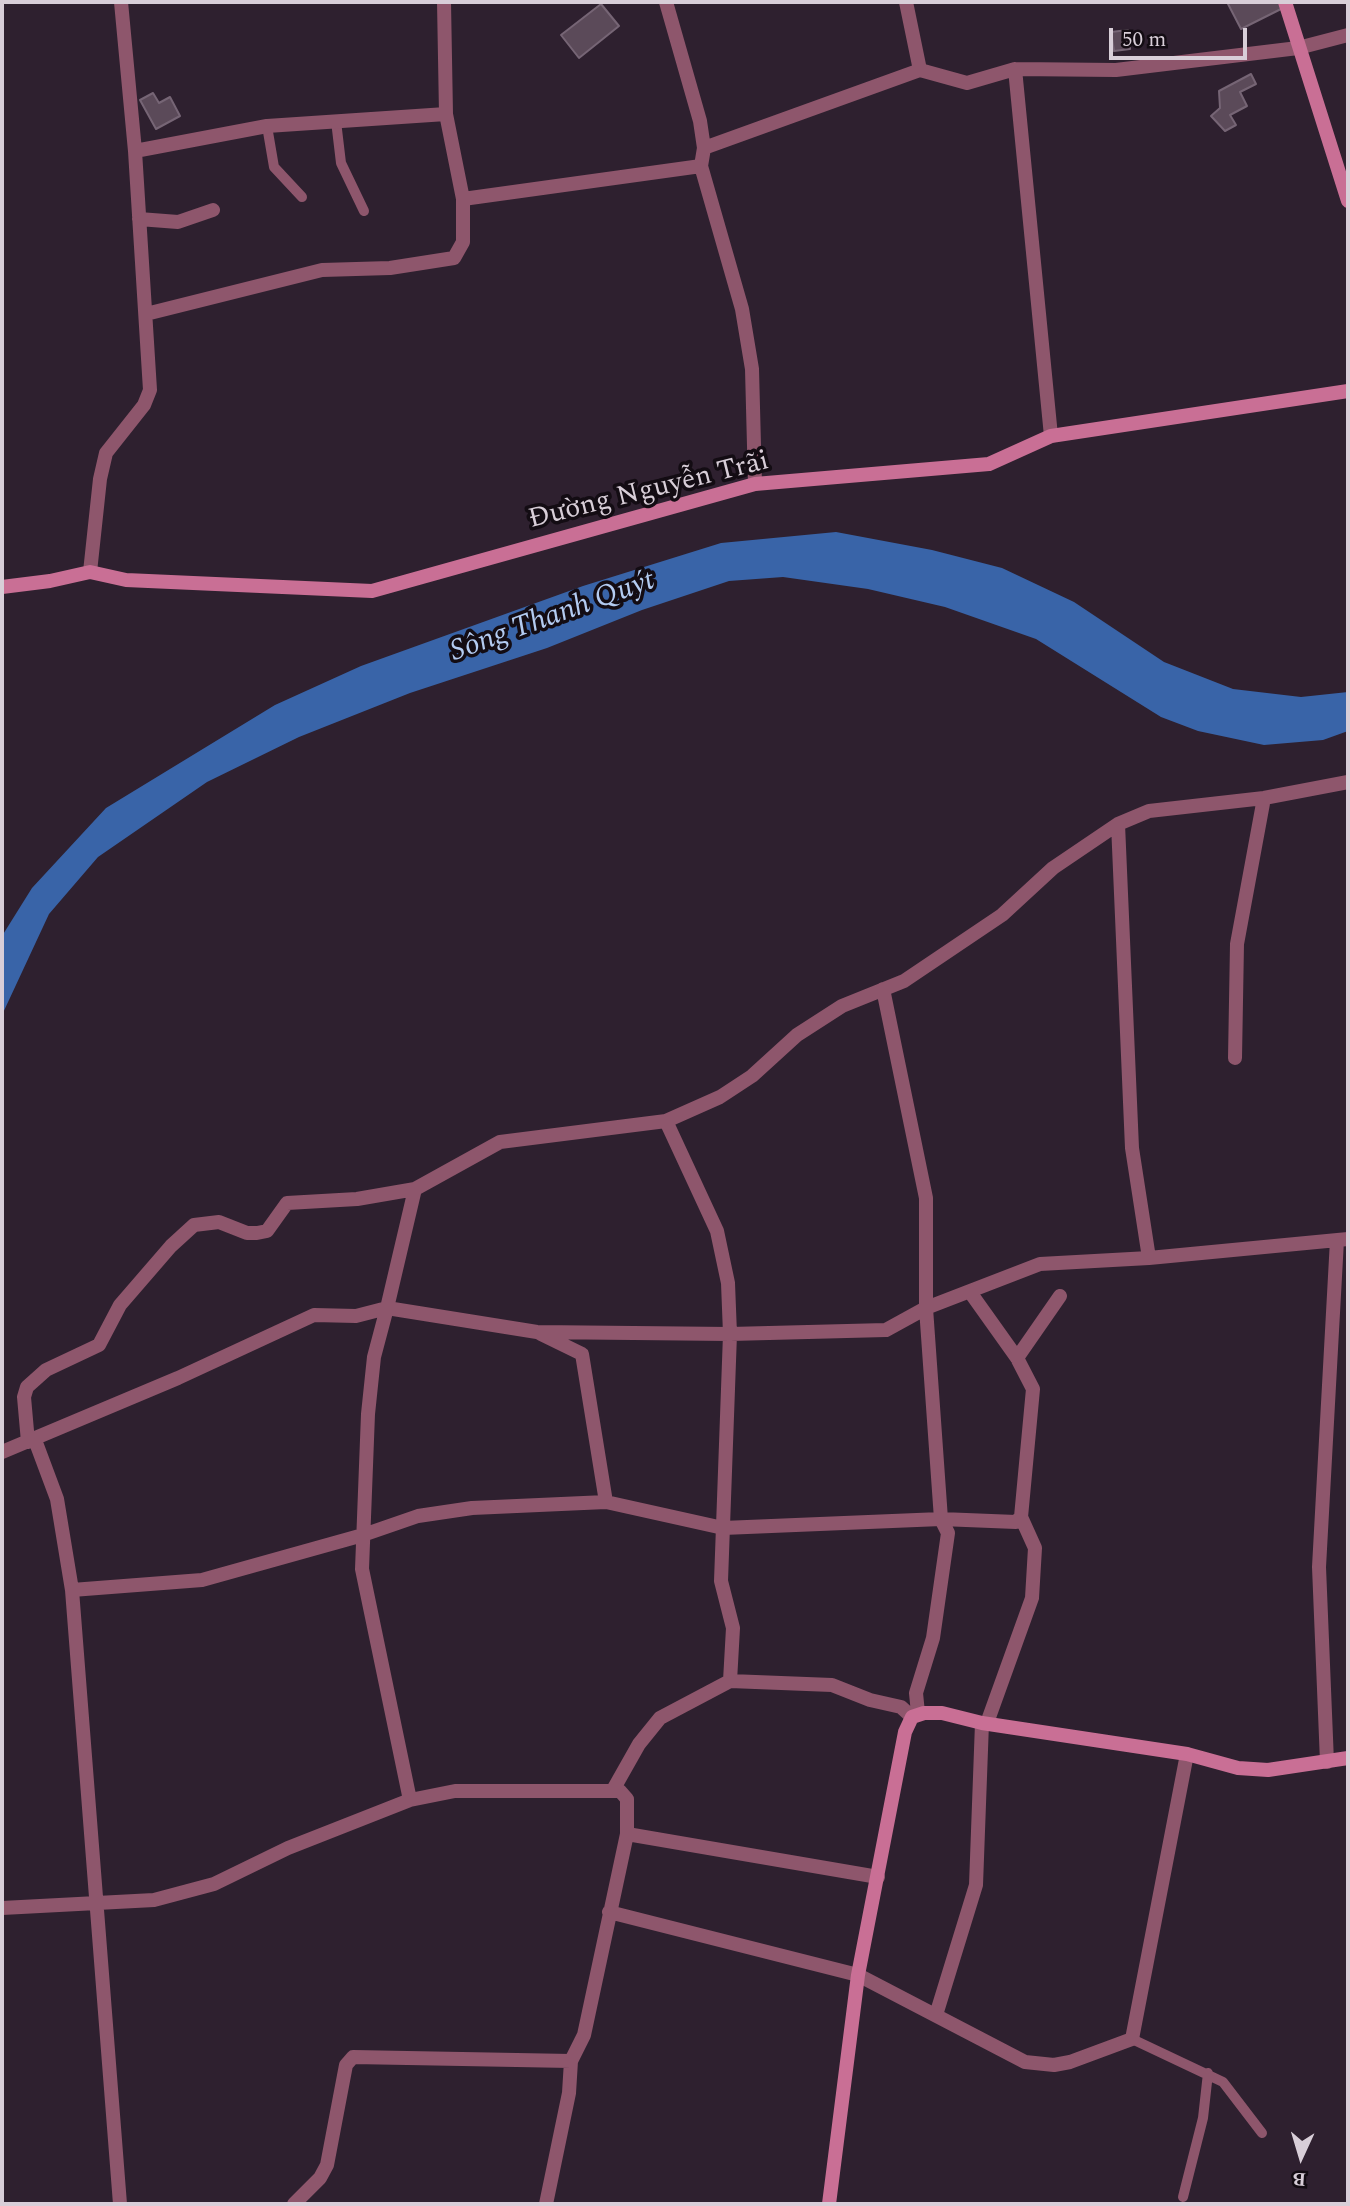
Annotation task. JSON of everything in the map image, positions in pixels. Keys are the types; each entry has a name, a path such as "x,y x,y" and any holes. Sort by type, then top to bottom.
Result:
{"street":[{"path":"90,572 100,479 106,453 148,398 146,314 135,151 121,2"},
{"path":"146,314 322,270 390,268 445,262 454,258 463,242 463,199 446,114 443,2"},
{"path":"666,2 700,121 704,148 701,166 743,309 752,369 755,484"},
{"path":"906,2 920,70"},
{"path":"1285,2 1348,201"},
{"path":"704,148 920,70 967,83 1015,69 1116,70 1298,48 1348,35"},
{"path":"1015,69 1051,436"},
{"path":"135,151 267,125 446,114"},
{"path":"463,199 701,166"},
{"path":"139,219 178,222 213,210"},
{"name":"Đường Nguyễn Trãi","path":"2,587 50,581 90,572 126,580 372,591 755,484 989,464 1051,436 1348,391"},
{"path":"120,2204 72,1590 57,1499 32,1441 24,1397 27,1387 46,1370 99,1345 120,1305 171,1246 194,1225 219,1222 247,1233 257,1233 267,1230 287,1203 357,1199 415,1189 500,1142 666,1121 720,1097 752,1076 797,1035 842,1006 904,981 1002,915 1053,868 1118,824 1149,811 1264,798 1348,782"},
{"path":"1236,1058 1237,944 1264,798"},
{"path":"1118,824 1132,1148 1149,1258"},
{"path":"829,2204 839,2149 858,1975 905,1732 915,1715 916,1693 933,1638 948,1546 948,1533 941,1519 926,1308 926,1198 883,989"},
{"path":"666,1121 717,1231 728,1283 730,1334 721,1581 733,1628 730,1681"},
{"path":"410,1800 362,1569 368,1414 374,1357 415,1189"},
{"path":"2,1452 314,1315 356,1317 387,1308 537,1332 730,1334 886,1330 926,1308 1040,1264 1149,1258 1342,1240 1319,1567 1327,1762"},
{"path":"936,2015 976,1885 984,1723 1031,1598 1035,1548 1021,1517 1033,1389 1017,1358 970,1292"},
{"path":"1017,1358 1060,1296"},
{"path":"537,1332 582,1354 607,1502"},
{"path":"72,1590 202,1580 363,1535 418,1516 459,1510 607,1502 723,1528 941,1519 1012,1523 1021,1517"},
{"path":"613,1790 639,1744 660,1718 730,1681 832,1685 870,1700 901,1707 915,1715 943,1713 984,1723 1187,1754 1238,1768 1268,1770 1348,1758"},
{"path":"609,1912 858,1975 1025,2062 1041,2065 1070,2062 1132,2039 1187,1754"},
{"path":"2,1908 154,1900 214,1884 288,1848 410,1800 456,1790 613,1790 624,1794 627,1799 627,1834 584,2035 571,2061 569,2093 545,2204"},
{"path":"627,1834 878,1877"},
{"path":"295,2204 320,2178 327,2165 346,2065 353,2057 571,2061"}],"lane":[{"path":"336,121 341,163 364,211"},
{"path":"267,125 274,167 302,197"},
{"path":"1132,2039 1208,2073 1236,2095 1262,2133"},
{"path":"1182,2197 1203,2118 1208,2073"}],"water":[{"name":"Sông Thanh Quýt","path":"836,532 932,550 1002,568 1074,602 1164,662 1233,689 1301,697 1348,692 1348,731 1323,740 1264,745 1198,731 1161,717 1036,639 945,607 868,589 783,577 729,581 642,610 547,648 410,693 299,737 207,782 98,857 49,914 2,1015 2,936 32,888 106,808 275,705 361,666 583,586 721,543"}],"building":[{"path":"1227,2 1279,2 1283,8 1241,29"},
{"path":"601,4 619,26 579,58 561,35"},
{"path":"1128,30 1130,49 1114,51 1111,32"},
{"path":"1251,74 1256,84 1240,92 1247,106 1230,115 1236,125 1225,131 1211,116 1220,108 1219,91"},
{"path":"153,93 159,103 170,97 180,116 156,129 140,100"}]}
